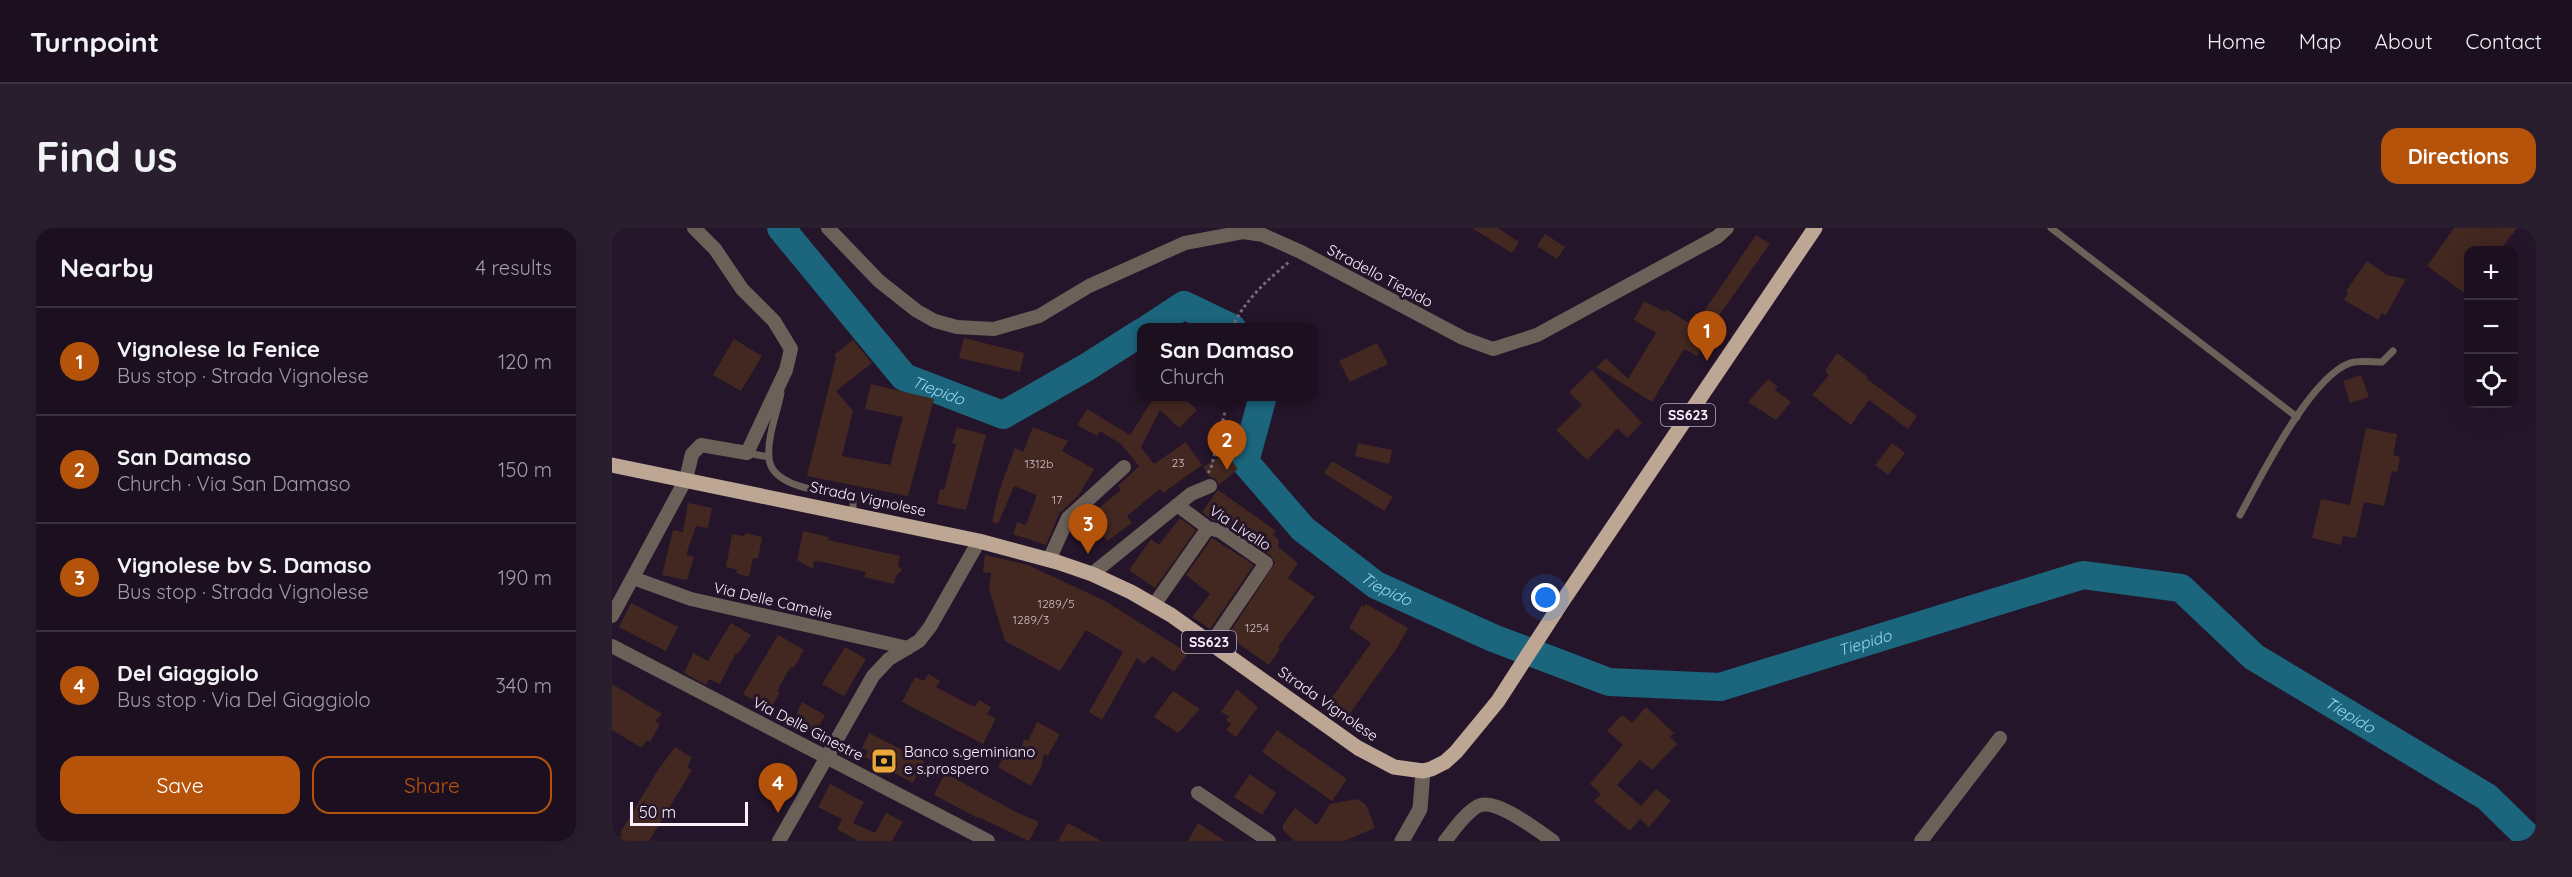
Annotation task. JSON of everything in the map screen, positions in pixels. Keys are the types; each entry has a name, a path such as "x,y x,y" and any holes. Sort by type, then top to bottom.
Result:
{"main road":[{"name":"SS623","path":"1423,771 1438,766 1456,752 1498,701 1562,602 1815,228"},
{"name":"Strada Vignolese","path":"612,465 979,541 1092,574 1154,605 1358,748 1394,767 1423,771"}],"street":[{"path":"612,616 686,479 692,454 701,445 747,453 786,370 791,349 774,321 742,289 715,249 694,228"},
{"name":"Stradello Tiepido","path":"828,228 879,281 917,311 935,321 978,329 994,328 1039,316 1089,286 1159,254 1202,238 1243,232 1263,235 1300,252 1463,338 1493,349 1537,335 1717,237 1727,228"},
{"path":"1049,560 1068,518 1124,467"},
{"path":"1092,574 1191,494 1210,486"},
{"name":"Via Livello","path":"1177,505 1208,528 1220,531 1266,563 1211,644"},
{"path":"1154,605 1208,528"},
{"path":"779,841 873,676 889,659 919,641 930,627 979,541"},
{"name":"Via Delle Camelie","path":"633,578 691,599 908,648"},
{"name":"Via Delle Ginestre","path":"612,646 988,841"},
{"path":"1921,841 2000,738"},
{"path":"1401,841 1420,809 1423,771"},
{"path":"1198,793 1269,841"},
{"path":"1445,841 1465,817 1479,805 1491,805 1508,812 1553,841"}],"lane":[{"path":"2051,228 2296,417"},
{"path":"2240,515 2296,417 2312,396 2341,368 2351,363 2382,362 2387,360 2393,351"},
{"path":"786,370 769,457 778,475 786,483 853,497 853,514"},
{"path":"747,453 769,457"}],"path":[{"path":"1234,323 1240,310 1273,275 1300,252"},
{"path":"1191,494 1211,468 1225,412 1225,401"}],"building":[{"path":"1472,228 1498,228 1519,242 1512,253"},
{"path":"2454,228 2517,228 2503,246 2464,246 2464,292 2427,266"},
{"path":"1545,234 1565,247 1557,259 1537,246"},
{"path":"1756,235 1770,244 1705,335 1710,338 1697,356 1684,349 1652,402 1596,367 1606,358 1628,379 1656,333 1634,320 1644,301 1665,312 1666,309 1694,326"},
{"path":"2367,261 2387,275 2406,279 2386,315 2382,313 2378,320 2344,300 2348,293 2346,291"},
{"path":"964,338 1024,353 1020,372 959,358"},
{"path":"734,339 762,356 741,391 713,375"},
{"path":"853,340 872,363 836,391 853,411 842,456 890,465 903,417 865,409 871,384 934,399 908,496 807,476 836,358 834,355"},
{"path":"1377,343 1388,364 1350,382 1339,361"},
{"path":"1837,353 1869,378 1867,379 1917,416 1908,429 1869,400 1851,425 1812,395 1829,375 1825,371"},
{"path":"1592,370 1642,423 1627,438 1618,428 1587,460 1556,430 1582,405 1569,392"},
{"path":"2361,375 2369,397 2350,403 2343,381"},
{"path":"1768,379 1778,387 1775,390 1791,402 1776,420 1748,402"},
{"path":"1187,401 1197,410 1179,428 1160,410 1141,447 1154,464 1186,442 1202,465 1163,493 1160,489 1127,516 1132,523 1107,541 1104,537 1090,547 1074,528 1075,523 1090,510 1094,512 1121,490 1118,486 1139,466 1121,444 1100,431 1097,436 1077,425 1087,409 1130,435 1151,402"},
{"path":"957,427 986,435 966,510 937,504 940,489 944,490 956,444 952,443"},
{"path":"1033,427 1068,441 1062,451 1094,469 1079,495 1060,511 1046,545 1013,534 1017,522 1026,525 1037,495 1014,486 998,524 992,522 999,491 1015,448 1023,452"},
{"path":"2366,428 2397,434 2393,455 2400,457 2397,472 2392,471 2384,506 2364,502 2356,538 2343,536 2341,545 2312,538 2321,499 2350,505"},
{"path":"1358,443 1392,450 1389,464 1355,456"},
{"path":"1892,443 1905,453 1888,475 1875,465"},
{"path":"1226,453 1238,469 1219,485 1203,467"},
{"path":"1332,461 1393,497 1384,511 1324,473"},
{"path":"1218,490 1276,531 1273,535 1279,540 1278,547 1298,563 1288,578 1315,597 1278,647 1280,649 1269,665 1229,637 1227,641 1225,640 1275,563 1271,556 1225,524 1212,520 1202,512"},
{"path":"688,503 712,508 708,528 696,526 686,555 694,557 687,580 662,575 673,530 683,532"},
{"path":"1180,518 1196,530 1155,588 1129,570 1151,539 1159,545"},
{"path":"803,531 829,537 828,540 900,556 898,565 902,570 896,576 894,584 864,577 866,572 823,562 814,561 813,569 797,560"},
{"path":"746,533 762,537 758,559 753,558 749,577 726,567 732,534 744,536"},
{"path":"1212,538 1254,565 1210,629 1192,617 1210,594 1186,575"},
{"path":"985,555 1028,565 1105,601 1188,653 1174,672 1152,656 1144,664 1137,658 1102,720 1089,712 1123,652 1086,630 1060,671 1005,641 989,589 991,573 983,572"},
{"path":"631,603 678,627 666,651 619,627"},
{"path":"1366,604 1408,628 1397,648 1345,720 1326,706 1371,643 1349,628 1362,605 1364,607"},
{"path":"731,623 751,635 738,654 736,653 720,684 709,679 706,685 684,673 693,653 708,661"},
{"path":"778,635 804,650 794,668 791,667 784,678 777,691 780,692 770,710 743,694"},
{"path":"845,647 866,659 844,696 822,684"},
{"path":"928,674 940,681 936,687 966,703 975,707 979,700 991,707 987,714 996,718 983,744 902,702 915,677 924,681"},
{"path":"612,684 662,714 655,721 660,724 650,742 647,740 642,748 612,730"},
{"path":"1237,689 1258,707 1236,737 1226,730 1231,724 1226,720 1229,716 1221,712"},
{"path":"1173,691 1200,709 1178,733 1154,717"},
{"path":"802,702 825,715 815,733 793,722"},
{"path":"1646,707 1674,733 1670,737 1677,744 1652,770 1640,760 1617,785 1641,806 1656,789 1671,801 1649,827 1640,819 1630,831 1594,801 1601,794 1590,784 1623,745 1607,731 1622,715 1632,723"},
{"path":"1037,722 1060,734 1048,756 1044,754 1041,767 1031,786 998,767 1005,753 1017,759 1024,739 1028,741"},
{"path":"1277,730 1347,779 1332,801 1262,752"},
{"path":"869,733 924,761 913,783 865,757 868,751 862,748"},
{"path":"675,747 692,758 687,767 692,770 649,841 618,841 622,834 620,833 658,770"},
{"path":"945,773 1014,811 1039,822 1029,841 934,795"},
{"path":"1250,774 1276,793 1262,815 1234,797"},
{"path":"830,784 864,802 853,823 875,833 886,813 903,822 892,841 858,841 837,829 842,819 818,807"},
{"path":"1358,799 1366,805 1375,828 1344,841 1295,841 1283,830 1283,825 1295,808 1317,825 1330,804"},
{"path":"1068,823 1101,841 1058,841"},
{"path":"1198,823 1225,841 1188,841"}],"waterway":[{"name":"Tiepido","path":"781,228 904,377 1003,415 1137,335"},
{"name":"Tiepido","path":"1157,323 1184,305 1222,323"},
{"name":"Tiepido","path":"1262,401 1245,462 1303,529 1376,585 1493,638 1609,682 1720,687 2083,575 2181,588 2254,657 2487,797 2532,841"}],"place":[{"name":"Vignolese la Fenice","path":"1707,361"},
{"name":"San Damaso","path":"1227,470"},
{"name":"Vignolese bv S. Damaso","path":"1088,554"},
{"name":"Banco s.geminiano e s.prospero","path":"884,761"},
{"name":"Del Giaggiolo","path":"778,813"}]}
